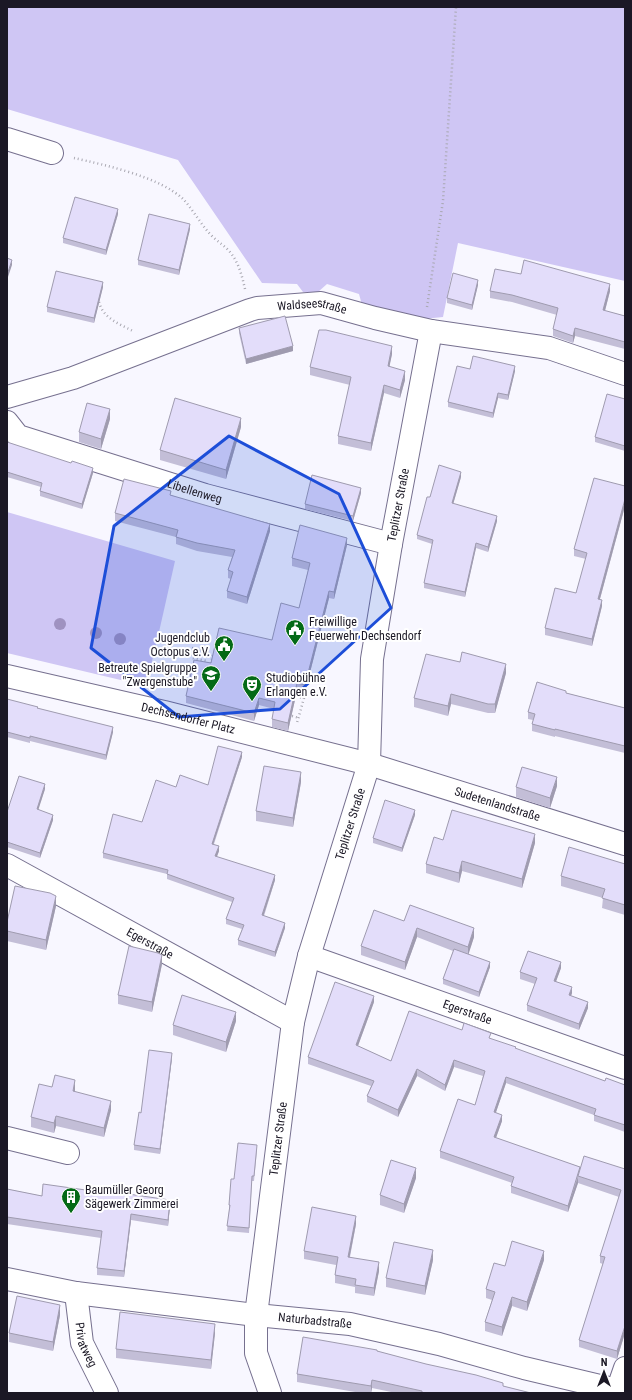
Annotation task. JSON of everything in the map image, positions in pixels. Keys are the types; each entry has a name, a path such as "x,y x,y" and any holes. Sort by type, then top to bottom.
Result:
{"street":[{"path":"7,139 52,153"},
{"name":"Waldseestraße","path":"7,397 73,378 257,308 321,303 375,318 427,330 549,348 625,374"},
{"name":"Teplitzer Straße","path":"270,1393 256,1353 256,1315 293,1022 309,956 369,764 372,659 427,330"},
{"name":"Libellenweg","path":"7,422 18,436 205,495 391,544"},
{"name":"Dechsendorfer Platz","path":"7,676 164,712 369,764"},
{"name":"Sudetenlandstraße","path":"369,764 625,844"},
{"name":"Egerstraße","path":"7,865 293,1022"},
{"name":"Egerstraße","path":"309,956 625,1068"},
{"path":"7,1138 68,1153"},
{"name":"Naturbadstraße","path":"7,1279 76,1293 256,1315 350,1324 440,1344 524,1368 621,1392 625,1368"},
{"name":"Privatweg","path":"76,1293 82,1343 107,1393"}],"path":[{"path":"427,330 443,201 456,7"},
{"path":"52,153 113,166 166,187 183,199 211,235 230,253 241,270 245,290 257,308"},
{"path":"99,302 101,310 116,323 160,345"},
{"path":"192,648 210,653 209,657 193,654 192,658 207,661 206,666 201,665"},
{"path":"213,655 211,663 213,664"},
{"path":"174,671 199,676"},
{"path":"291,744 304,698 296,697"},
{"path":"292,716 299,718"}],"highlighted area":[{"path":"229,436 339,494 391,608 280,709 179,717 91,648 114,526"}],"shaded area":[{"path":"7,7 625,7 625,281 458,243 443,317 413,320 362,305 359,294 327,284 318,292 303,292 297,284 262,283 178,160 7,109"},
{"path":"7,512 175,561 146,686 7,653"}],"building":[{"path":"75,197 118,209 106,250 63,238"},
{"path":"149,214 190,224 179,270 138,260"},
{"path":"7,258 12,260 7,275"},
{"path":"524,260 610,284 603,310 625,316 625,342 575,328 573,336 553,329 558,308 512,295 490,291 495,269 521,274"},
{"path":"56,271 103,282 94,318 47,307"},
{"path":"453,273 478,280 472,305 447,298"},
{"path":"285,316 293,346 246,359 239,328"},
{"path":"319,330 326,330 392,346 388,366 405,371 400,390 384,385 371,443 338,436 351,377 310,367"},
{"path":"473,356 515,366 508,395 498,393 493,413 448,402 457,366 470,369"},
{"path":"607,394 625,399 625,446 595,437"},
{"path":"175,398 241,418 226,470 160,450"},
{"path":"87,403 110,409 101,439 79,432"},
{"path":"7,442 71,463 72,461 93,468 82,504 40,491 42,483 7,472"},
{"path":"439,465 461,472 452,503 497,516 488,547 476,543 465,592 424,583 433,540 417,535 427,497 430,497"},
{"path":"312,475 361,488 353,516 305,504"},
{"path":"594,478 625,486 625,499 598,599 602,600 592,639 545,628 555,588 576,593 587,553 574,549"},
{"path":"124,479 171,491 170,495 270,524 247,597 227,591 233,572 228,570 235,550 197,543 176,537 178,530 115,513"},
{"path":"300,525 347,538 334,592 329,591 305,685 297,683 288,723 272,719 275,702 259,698 254,713 186,696 194,660 211,663 219,628 272,640 281,603 299,608 310,563 292,558"},
{"path":"462,652 506,664 495,704 488,704 451,694 448,706 414,698 426,654 460,662"},
{"path":"537,682 566,691 566,693 625,708 625,746 532,724 535,714 528,712"},
{"path":"7,699 113,727 106,755 30,736 30,738 7,732"},
{"path":"218,746 242,752 212,844 219,846 215,856 275,875 262,915 285,923 275,952 238,940 244,925 226,919 234,898 167,874 168,870 103,853 113,814 142,822 156,780 176,787 180,775 208,785"},
{"path":"264,766 301,772 293,818 256,811"},
{"path":"522,767 557,777 550,798 516,787"},
{"path":"19,776 45,784 37,809 53,815 40,853 7,842 7,812"},
{"path":"385,800 415,810 402,848 373,838"},
{"path":"452,810 535,834 522,879 462,861 459,873 426,864 434,837 443,840"},
{"path":"569,847 625,864 625,905 602,898 605,889 561,876"},
{"path":"15,886 50,893 56,896 46,940 7,931 7,922"},
{"path":"410,905 474,928 468,947 417,928 405,962 361,946 374,910 404,921"},
{"path":"129,946 162,955 152,1002 118,995"},
{"path":"454,949 490,962 479,992 443,979"},
{"path":"528,951 561,962 554,981 572,987 569,995 588,1002 579,1024 527,1005 537,978 520,972"},
{"path":"335,982 374,996 356,1045 391,1061 409,1011 462,1030 464,1023 491,1033 489,1038 605,1081 606,1078 625,1085 625,1125 594,1115 596,1109 506,1077 494,1112 502,1115 494,1137 580,1167 568,1206 511,1186 514,1177 440,1151 458,1099 475,1105 485,1071 454,1060 445,1085 417,1069 398,1110 367,1096 374,1081 308,1057"},
{"path":"182,995 236,1012 226,1042 173,1025"},
{"path":"149,1050 172,1053 160,1149 134,1145 139,1112 141,1113"},
{"path":"55,1075 75,1080 73,1091 111,1101 104,1128 56,1116 54,1123 31,1117 39,1084 52,1087"},
{"path":"238,1143 257,1145 254,1176 252,1176 249,1228 227,1226 230,1205 231,1179 234,1179"},
{"path":"584,1156 625,1169 625,1326 617,1351 579,1340 605,1257 600,1256 621,1190 578,1176"},
{"path":"391,1160 416,1168 404,1204 380,1195"},
{"path":"43,1184 107,1193 107,1187 128,1189 128,1194 170,1200 168,1220 131,1214 124,1271 97,1268 102,1231 7,1217 7,1189 42,1196"},
{"path":"312,1207 356,1216 348,1257 379,1262 374,1288 355,1285 356,1279 335,1275 338,1257 304,1251"},
{"path":"512,1241 544,1251 527,1302 512,1297 502,1327 485,1322 495,1292 486,1289 494,1263 505,1266"},
{"path":"394,1242 433,1250 425,1286 386,1278"},
{"path":"17,1296 60,1305 53,1342 9,1333"},
{"path":"120,1312 215,1324 211,1360 116,1349"},
{"path":"303,1337 377,1350 426,1364 476,1375 503,1383 503,1386 531,1393 422,1393 422,1391 372,1380 371,1386 297,1374"}],"place":[{"name":"Freiwillige Feuerwehr Dechsendorf","path":"295,646"},
{"name":"Jugendclub Octopus e.V.","path":"224,662"},
{"name":"Betreute Spielgruppe \"Zwergenstube\"","path":"211,692"},
{"name":"Studiobühne Erlangen e.V.","path":"252,702"},
{"name":"Baumüller Georg Sägewerk Zimmerei","path":"71,1214"}]}
